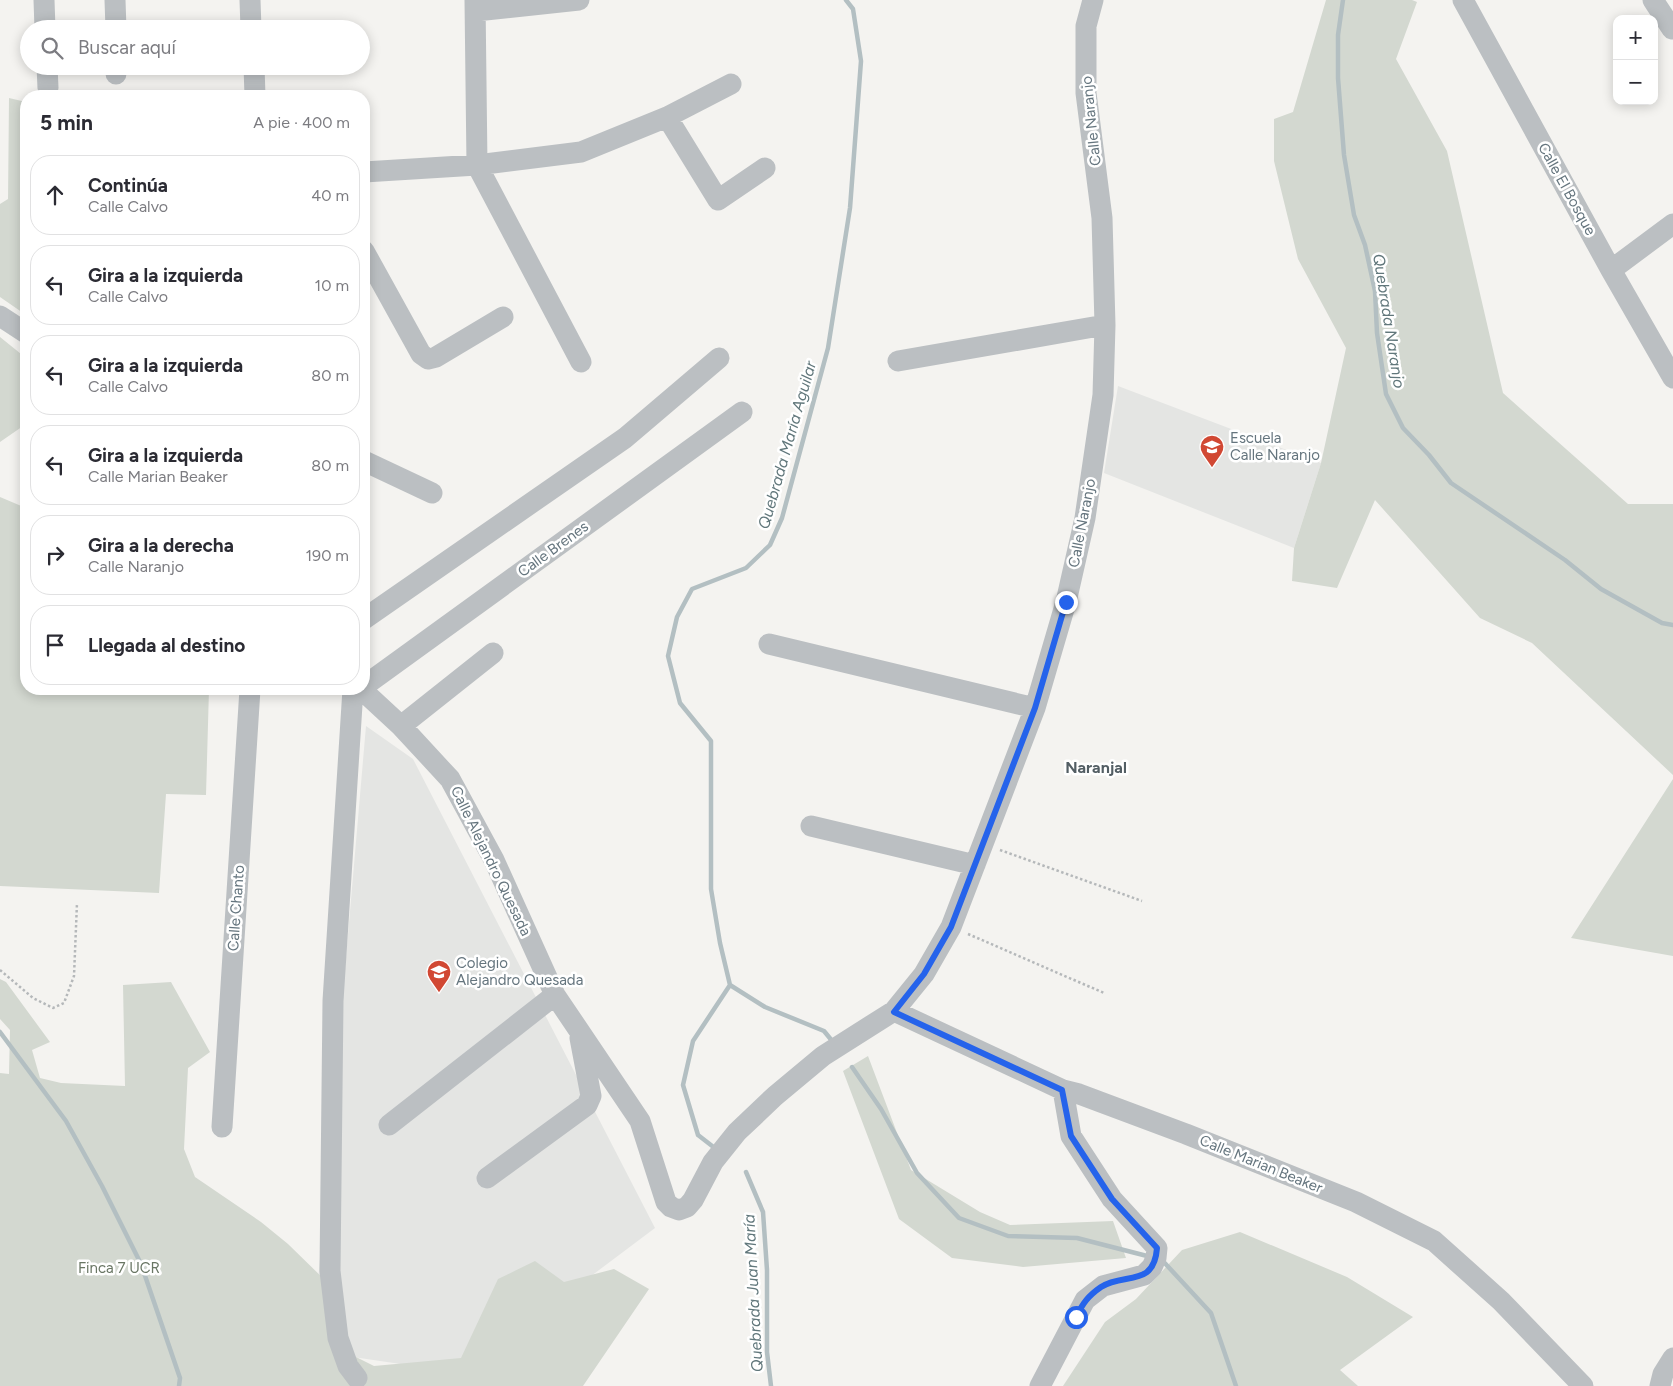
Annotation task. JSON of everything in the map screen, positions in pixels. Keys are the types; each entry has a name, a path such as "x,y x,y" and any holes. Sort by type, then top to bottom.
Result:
{"street":[{"path":"44,0 45,20"},
{"path":"115,0 116,20"},
{"path":"250,0 251,20"},
{"path":"579,0 475,5 477,165 581,362"},
{"name":"Calle Naranjo","path":"894,1012 924,974 951,927 975,865 1035,708 1066,602 1085,518 1103,395 1105,325 1102,218 1086,93 1086,26 1093,0"},
{"name":"Calle El Bosque","path":"1463,0 1611,270 1672,375"},
{"path":"1654,0 1672,28"},
{"path":"47,75 48,88"},
{"path":"255,75 256,90"},
{"path":"370,172 477,165 581,152 667,118 731,84"},
{"path":"667,118 718,200 765,168"},
{"path":"1611,270 1673,224"},
{"path":"370,262 421,354 428,359 436,357 503,317"},
{"path":"0,316 20,329"},
{"path":"898,361 1105,325"},
{"path":"370,615 625,438 719,358"},
{"name":"Calle Brenes","path":"370,682 742,412"},
{"path":"370,464 432,493"},
{"path":"769,644 1035,708"},
{"path":"401,726 493,653"},
{"name":"Calle Chanto","path":"222,1127 250,695"},
{"path":"353,695 333,1001 330,1270 338,1338 348,1366 357,1378"},
{"name":"Calle Alejandro Quesada","path":"367,695 401,726 450,779 494,860 555,995 640,1121 666,1202 671,1207 679,1210 687,1207 693,1200 713,1162 737,1132 775,1096 823,1056 894,1012"},
{"path":"811,826 975,865"},
{"path":"389,1125 555,995"},
{"name":"Calle Marian Beaker","path":"894,1012 1062,1090 1079,1094 1356,1202 1434,1241 1501,1301 1583,1386"},
{"path":"487,1178 587,1105 591,1096 579,1030"},
{"path":"1040,1386 1085,1300 1103,1286 1144,1275 1152,1267 1156,1258 1157,1248 1112,1199 1071,1136 1062,1090"},
{"path":"1660,1386 1673,1358"}],"path":[{"path":"983,844 1142,901"},
{"path":"0,970 33,998 53,1008 64,1003 74,976 77,903"},
{"path":"951,927 1104,992"}],"shaded area":[{"name":"Escuela Calle Naranjo","path":"1118,386 1321,463 1294,548 1104,473"},
{"name":"Colegio Alejandro Quesada","path":"366,726 413,759 655,1228 462,1373 312,1351"}],"green space":[{"path":"1326,0 1412,0 1417,2 1396,59 1447,151 1503,393 1628,504 1673,504 1673,775 1532,643 1480,618 1375,500 1337,588 1292,581 1294,548 1321,463 1346,348 1298,259 1274,161 1274,119 1293,112"},
{"path":"9,98 20,101 20,311 0,297 0,204 8,199"},
{"path":"0,337 20,353 20,428 0,442"},
{"path":"0,497 20,505 20,695 209,695 206,795 166,794 159,893 0,886"},
{"path":"1673,779 1673,956 1571,938"},
{"name":"Finca 7 UCR","path":"0,979 6,982 50,1042 32,1050 40,1078 61,1083 125,1086 123,985 171,982 210,1052 188,1068 184,1149 195,1177 261,1222 288,1244 329,1284 332,1345 374,1366 461,1358 498,1279 535,1261 564,1282 614,1269 649,1289 583,1386 0,1386 0,1073 9,1074 10,1030 0,1019"},
{"path":"868,1056 911,1170 980,1212 1010,1225 1113,1221 1126,1258 1023,1267 952,1258 899,1219 843,1071"},
{"path":"1240,1232 1347,1277 1413,1317 1340,1370 1358,1386 1063,1386 1105,1322 1136,1299 1182,1250"}],"waterway":[{"name":"Quebrada María Aguilar","path":"833,1042 824,1031 765,1007 730,985 720,943 711,889 711,741 680,703 668,656 677,617 692,589 746,568 770,545 782,518 828,348 850,208 861,61 853,9 846,0"},
{"name":"Quebrada Naranjo","path":"1343,0 1338,35 1338,78 1344,155 1354,215 1365,245 1375,291 1377,333 1386,394 1403,428 1429,455 1451,483 1565,560 1601,589 1662,623 1673,625"},
{"name":"Quebrada Juan María","path":"716,1149 698,1135 683,1085 693,1041 730,985"},
{"path":"0,1032 66,1121 102,1186 141,1264 180,1378 179,1386"},
{"name":"Quebrada María Aguilar","path":"852,1067 881,1109 917,1173 959,1218 1008,1236 1077,1238 1151,1257"},
{"name":"Quebrada Juan María","path":"746,1172 763,1212 767,1270 767,1352 771,1386"},
{"name":"Quebrada María Aguilar","path":"1161,1259 1211,1313 1236,1386"}],"place":[{"name":"Escuela Calle Naranjo","path":"1212,468"},
{"name":"Colegio Alejandro Quesada","path":"439,993"}],"district":[{"name":"Naranjal","path":"1096,767"}],"route":[{"path":"1066,602 1035,708 951,927 924,974 894,1012 1062,1090 1071,1136 1112,1199 1157,1248 1156,1258 1152,1267 1144,1275 1103,1286 1085,1300 1076,1317"}]}
